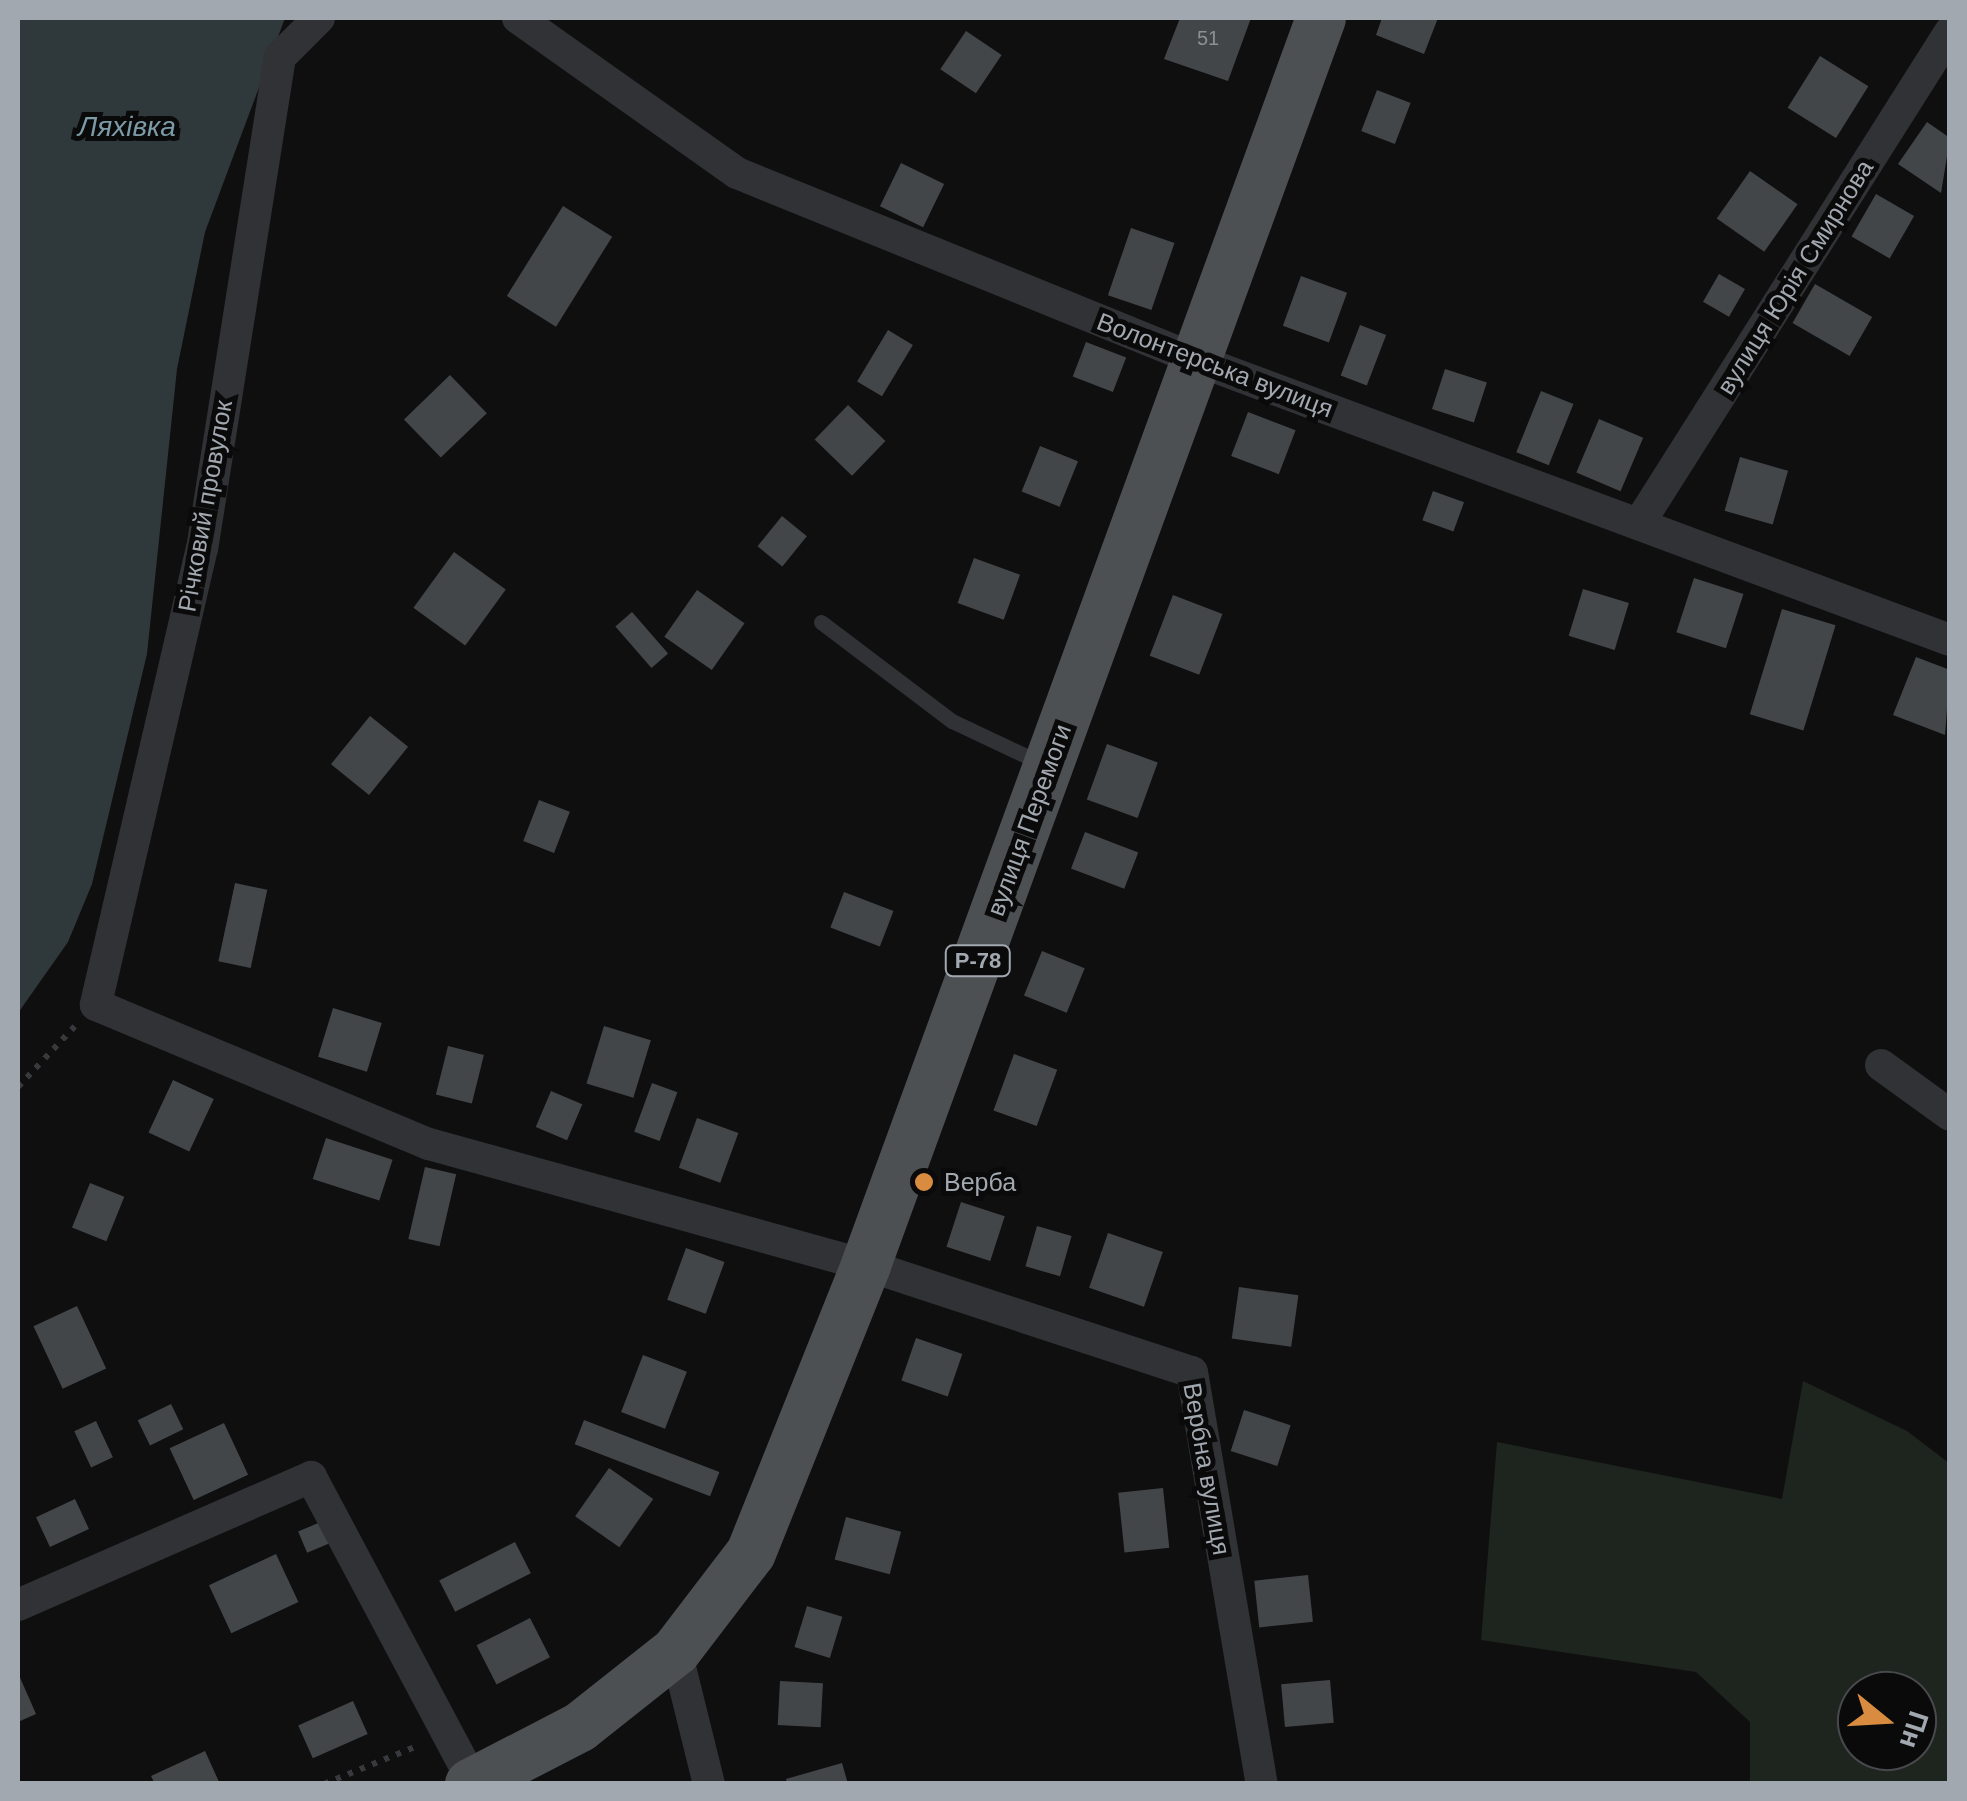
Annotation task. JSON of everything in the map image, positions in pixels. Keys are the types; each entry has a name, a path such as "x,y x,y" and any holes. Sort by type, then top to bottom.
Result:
{"main road":[{"name":"вулиця Перемоги","path":"471,1783 580,1727 676,1651 751,1554 866,1265 1321,18"}],"street":[{"name":"Річковий провулок","path":"96,1005 202,548 280,57 318,18"},
{"name":"Волонтерська вулиця","path":"518,18 737,173 1198,361 1950,640"},
{"name":"вулиця Юрія Смирнова","path":"1640,522 1950,32"},
{"path":"96,1005 429,1144 866,1265"},
{"path":"1881,1065 1950,1114"},
{"name":"Вербна вулиця","path":"866,1265 1192,1372 1262,1784"},
{"path":"18,1605 312,1477 471,1783"},
{"path":"676,1651 709,1784"}],"lane":[{"path":"821,622 952,721 1049,767"}],"path":[{"path":"18,1087 96,1005"},
{"path":"324,1784 448,1735"}],"shaded area":[{"path":"1803,1381 1907,1431 1949,1463 1949,1783 1750,1783 1750,1722 1696,1672 1481,1640 1497,1442 1782,1499"}],"water":[{"name":"Ляхівка","path":"18,18 285,18 205,232 177,369 147,654 92,884 68,942 18,1013"}],"building":[{"path":"1180,18 1251,18 1228,81 1164,59"},
{"path":"1382,18 1438,18 1424,54 1376,35"},
{"path":"966,31 1002,55 976,93 940,69"},
{"path":"1820,56 1868,86 1836,138 1788,108"},
{"path":"1377,90 1411,103 1395,144 1361,131"},
{"path":"1927,122 1950,138 1941,193 1898,164"},
{"path":"901,163 944,184 923,227 880,206"},
{"path":"1750,171 1798,204 1764,252 1717,219"},
{"path":"1876,194 1914,216 1890,258 1852,236"},
{"path":"563,206 612,237 556,327 507,296"},
{"path":"1131,228 1174,243 1151,310 1108,295"},
{"path":"1719,274 1745,289 1729,317 1703,302"},
{"path":"1301,276 1347,293 1329,343 1283,326"},
{"path":"1815,284 1872,317 1850,356 1792,323"},
{"path":"1360,325 1386,335 1367,385 1341,375"},
{"path":"888,330 913,345 882,396 857,381"},
{"path":"1086,342 1126,357 1113,392 1073,377"},
{"path":"1445,369 1487,383 1474,423 1432,409"},
{"path":"450,375 487,413 441,458 404,419"},
{"path":"1541,391 1573,404 1549,465 1516,452"},
{"path":"848,405 885,441 852,476 815,440"},
{"path":"1248,412 1296,430 1279,474 1231,456"},
{"path":"1599,419 1643,438 1621,491 1576,472"},
{"path":"1040,446 1078,461 1060,507 1022,491"},
{"path":"1740,457 1788,471 1773,525 1725,511"},
{"path":"1433,491 1464,502 1453,531 1422,520"},
{"path":"782,516 807,536 782,566 757,546"},
{"path":"454,552 506,590 465,645 413,608"},
{"path":"974,558 1020,575 1004,620 958,603"},
{"path":"1694,578 1743,594 1726,648 1676,632"},
{"path":"1583,589 1629,603 1615,650 1569,636"},
{"path":"697,590 745,623 712,670 664,637"},
{"path":"1173,595 1222,614 1199,675 1150,656"},
{"path":"1782,609 1836,625 1803,731 1750,714"},
{"path":"632,612 668,654 651,668 615,626"},
{"path":"1916,657 1950,670 1945,735 1893,715"},
{"path":"370,716 408,747 369,795 331,764"},
{"path":"1107,744 1158,762 1138,818 1087,799"},
{"path":"539,800 570,812 554,853 523,841"},
{"path":"1085,832 1138,852 1124,889 1071,868"},
{"path":"235,883 267,890 251,968 218,961"},
{"path":"844,892 893,911 880,946 830,927"},
{"path":"1042,951 1085,968 1067,1013 1024,996"},
{"path":"333,1008 382,1023 367,1072 318,1057"},
{"path":"604,1026 651,1040 633,1098 586,1083"},
{"path":"448,1046 484,1055 472,1103 436,1095"},
{"path":"1014,1054 1057,1070 1037,1126 993,1110"},
{"path":"173,1080 214,1099 189,1152 148,1133"},
{"path":"652,1083 677,1092 660,1141 634,1132"},
{"path":"551,1091 582,1104 567,1140 536,1127"},
{"path":"697,1118 738,1133 720,1183 679,1168"},
{"path":"326,1138 393,1160 379,1201 313,1179"},
{"path":"425,1167 456,1174 440,1246 408,1239"},
{"path":"90,1183 124,1197 106,1241 72,1228"},
{"path":"961,1202 1005,1216 990,1261 946,1247"},
{"path":"1037,1226 1072,1236 1060,1276 1025,1266"},
{"path":"1108,1233 1163,1252 1144,1307 1089,1288"},
{"path":"686,1248 725,1262 706,1314 667,1300"},
{"path":"1239,1287 1298,1295 1291,1347 1232,1338"},
{"path":"77,1306 106,1369 63,1389 33,1326"},
{"path":"916,1338 962,1354 948,1397 901,1381"},
{"path":"643,1355 687,1372 665,1429 621,1412"},
{"path":"171,1404 183,1429 150,1445 138,1420"},
{"path":"1244,1410 1291,1425 1277,1466 1231,1451"},
{"path":"584,1420 719,1472 710,1496 575,1444"},
{"path":"96,1421 113,1457 91,1467 74,1431"},
{"path":"224,1423 248,1475 194,1500 170,1448"},
{"path":"609,1468 653,1499 619,1547 575,1516"},
{"path":"1163,1488 1169,1548 1125,1552 1118,1493"},
{"path":"75,1499 89,1529 50,1547 36,1517"},
{"path":"846,1517 901,1532 890,1574 835,1560"},
{"path":"323,1521 332,1542 307,1553 298,1532"},
{"path":"515,1542 531,1573 455,1612 439,1581"},
{"path":"276,1554 298,1602 231,1633 209,1585"},
{"path":"1308,1575 1313,1622 1259,1627 1254,1581"},
{"path":"807,1606 842,1617 830,1658 794,1647"},
{"path":"530,1618 550,1657 497,1684 477,1645"},
{"path":"18,1673 36,1714 18,1722"},
{"path":"1330,1680 1334,1723 1285,1727 1281,1684"},
{"path":"780,1681 823,1683 821,1727 778,1725"},
{"path":"353,1701 368,1734 313,1758 298,1725"},
{"path":"205,1751 220,1784 155,1784 151,1776"},
{"path":"842,1763 848,1784 787,1784 786,1779"}],"place":[{"name":"Верба","path":"924,1182"}]}
